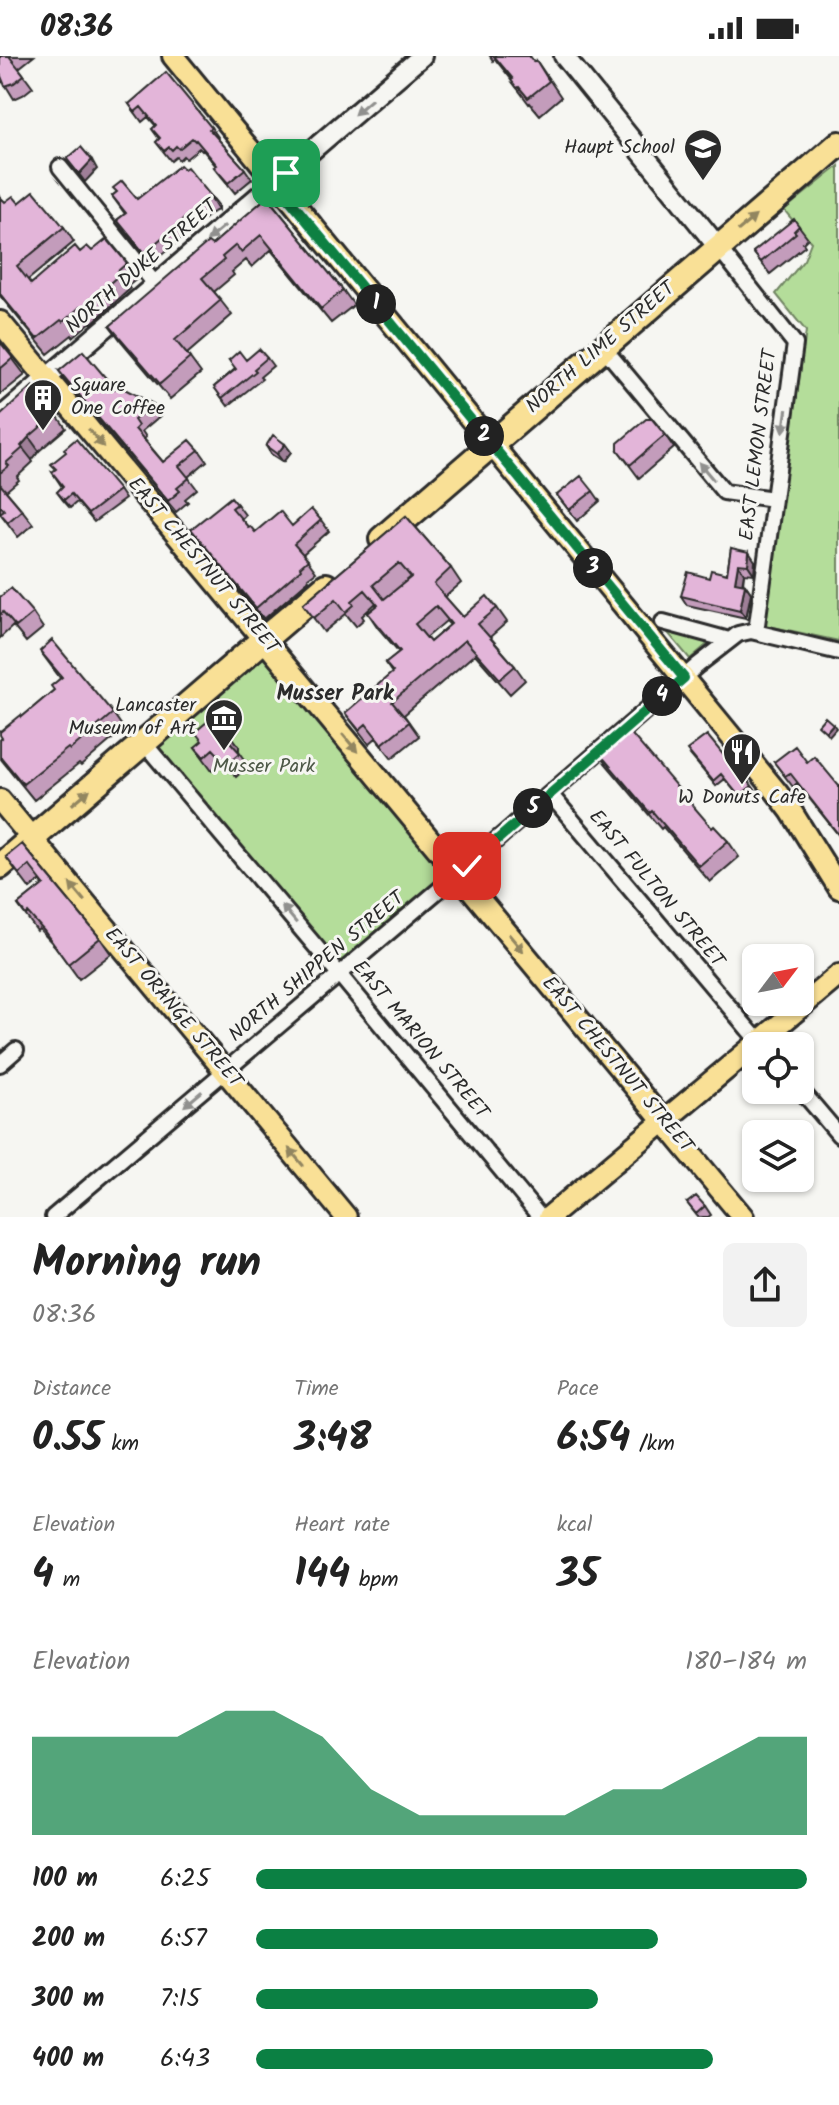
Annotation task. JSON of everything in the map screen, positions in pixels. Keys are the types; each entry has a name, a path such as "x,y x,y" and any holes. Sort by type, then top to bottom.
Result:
{"highway":[{"name":"NORTH LIME STREET","path":"367,551 839,144"},
{"path":"0,866 339,576"}],"main road":[{"path":"173,56 784,801 839,888"},
{"name":"NORTH DUKE STREET","path":"0,418 422,56"},
{"name":"EAST LEMON STREET","path":"564,56 718,247"},
{"name":"EAST CHESTNUT STREET","path":"0,322 743,1217"},
{"name":"EAST ORANGE STREET","path":"0,800 346,1217"},
{"path":"775,1032 839,975"},
{"path":"549,1217 742,1059"}],"street":[{"path":"60,167 155,284"},
{"name":"EAST LEMON STREET","path":"718,247 795,344 756,632"},
{"path":"603,347 724,492 774,499"},
{"path":"663,622 729,640"},
{"name":"NORTH SHIPPEN STREET","path":"53,1217 729,640 744,631 756,632"},
{"path":"756,632 839,652"},
{"name":"EAST MARION STREET","path":"144,743 540,1217"},
{"name":"EAST FULTON STREET","path":"550,794 751,1032"},
{"path":"0,1064 16,1050"},
{"path":"813,1104 839,1135"}],"green space":[{"path":"839,166 839,641 764,625 806,331 776,294 804,260 811,242 784,210"},
{"path":"663,627 711,641 690,659"},
{"name":"Musser Park","path":"264,657 447,875 342,965 156,749"}],"building":[{"path":"0,56 9,56 24,75 5,86 0,74"},
{"path":"494,56 529,56 534,62 536,60 549,81 528,98"},
{"path":"166,72 211,127 209,129 245,169 228,183 214,167 217,165 192,138 179,149 176,146 164,151 156,142 160,138 152,129 156,125 141,107 135,112 129,104"},
{"path":"81,147 92,160 79,174 67,159"},
{"path":"180,165 184,169 187,167 211,199 144,253 117,220 126,213 112,196 117,192 113,188 122,181 137,199"},
{"path":"34,191 64,227 17,266 31,284 75,246 80,252 87,246 92,251 107,239 127,263 118,271 120,274 82,308 37,339 0,294 0,197 5,202 13,196 19,203"},
{"path":"267,197 343,290 321,309 261,235 241,252 236,245 222,257 224,260 202,278 221,300 175,340 190,358 160,384 110,326 208,242 212,245"},
{"path":"794,219 799,226 794,231 796,233 761,262 753,252"},
{"path":"0,342 13,358 0,369"},
{"path":"259,349 267,358 254,369 256,371 222,398 214,387 236,369 229,360 239,351 246,360"},
{"path":"83,351 115,389 119,386 153,404 134,420 138,426 135,429 163,462 190,440 199,450 179,466 189,478 168,501 59,371"},
{"path":"33,386 56,414 29,437 21,446 23,448 6,463 9,466 0,473 0,416"},
{"path":"646,419 652,419 665,435 630,465 618,450 618,443"},
{"path":"273,435 285,444 277,454 266,446"},
{"path":"76,439 119,490 88,514 71,494 64,500 57,492 63,486 52,472 56,469 51,464"},
{"path":"581,476 593,491 569,510 557,495"},
{"path":"0,484 22,510 8,522 0,513 4,510 0,505"},
{"path":"231,497 237,504 232,508 255,532 280,511 292,526 311,509 321,520 294,544 308,560 256,608 191,529"},
{"path":"406,516 451,568 434,584 463,617 487,596 497,608 478,624 515,666 500,679 465,640 392,702 409,722 382,744 366,724 359,730 345,713 393,672 385,663 400,651 368,613 378,605 365,590 352,601 354,605 346,612 336,599 314,618 303,604","holes":["399,563 411,577 384,599 373,585","436,606 451,624 430,642 415,624"]},
{"path":"731,548 749,552 748,565 738,564 735,582 745,584 740,610 681,596 688,572 709,578 711,570 727,574"},
{"path":"11,588 33,613 16,627 3,612 0,615 0,597"},
{"path":"52,640 113,713 70,750 68,748 23,784 0,756 0,732 54,690 51,686 62,677 40,651"},
{"path":"214,716 230,734 230,742 240,753 227,764 213,749 204,757 195,747 202,741 195,732"},
{"path":"825,717 833,724 826,732 818,725"},
{"path":"622,723 712,828 714,826 728,841 699,866 594,747"},
{"path":"707,735 752,786 739,796 721,774 713,781 687,750"},
{"path":"795,746 807,762 814,756 839,786 839,835 790,773 785,776 774,762"},
{"path":"22,844 100,938 68,964 44,931 18,905 44,884 29,865 19,874 6,857"},
{"path":"696,1196 705,1206 696,1214 687,1203"}],"place":[{"name":"Haupt School","path":"703,182"},
{"name":"Square One Coffee","path":"43,432"},
{"name":"Lancaster Museum of Art","path":"224,752"},
{"name":"W Donuts Cafe","path":"742,786"}],"district":[{"name":"Musser Park","path":"335,694"}],"route":[{"path":"286,173 275,182 684,678 467,866"}]}
